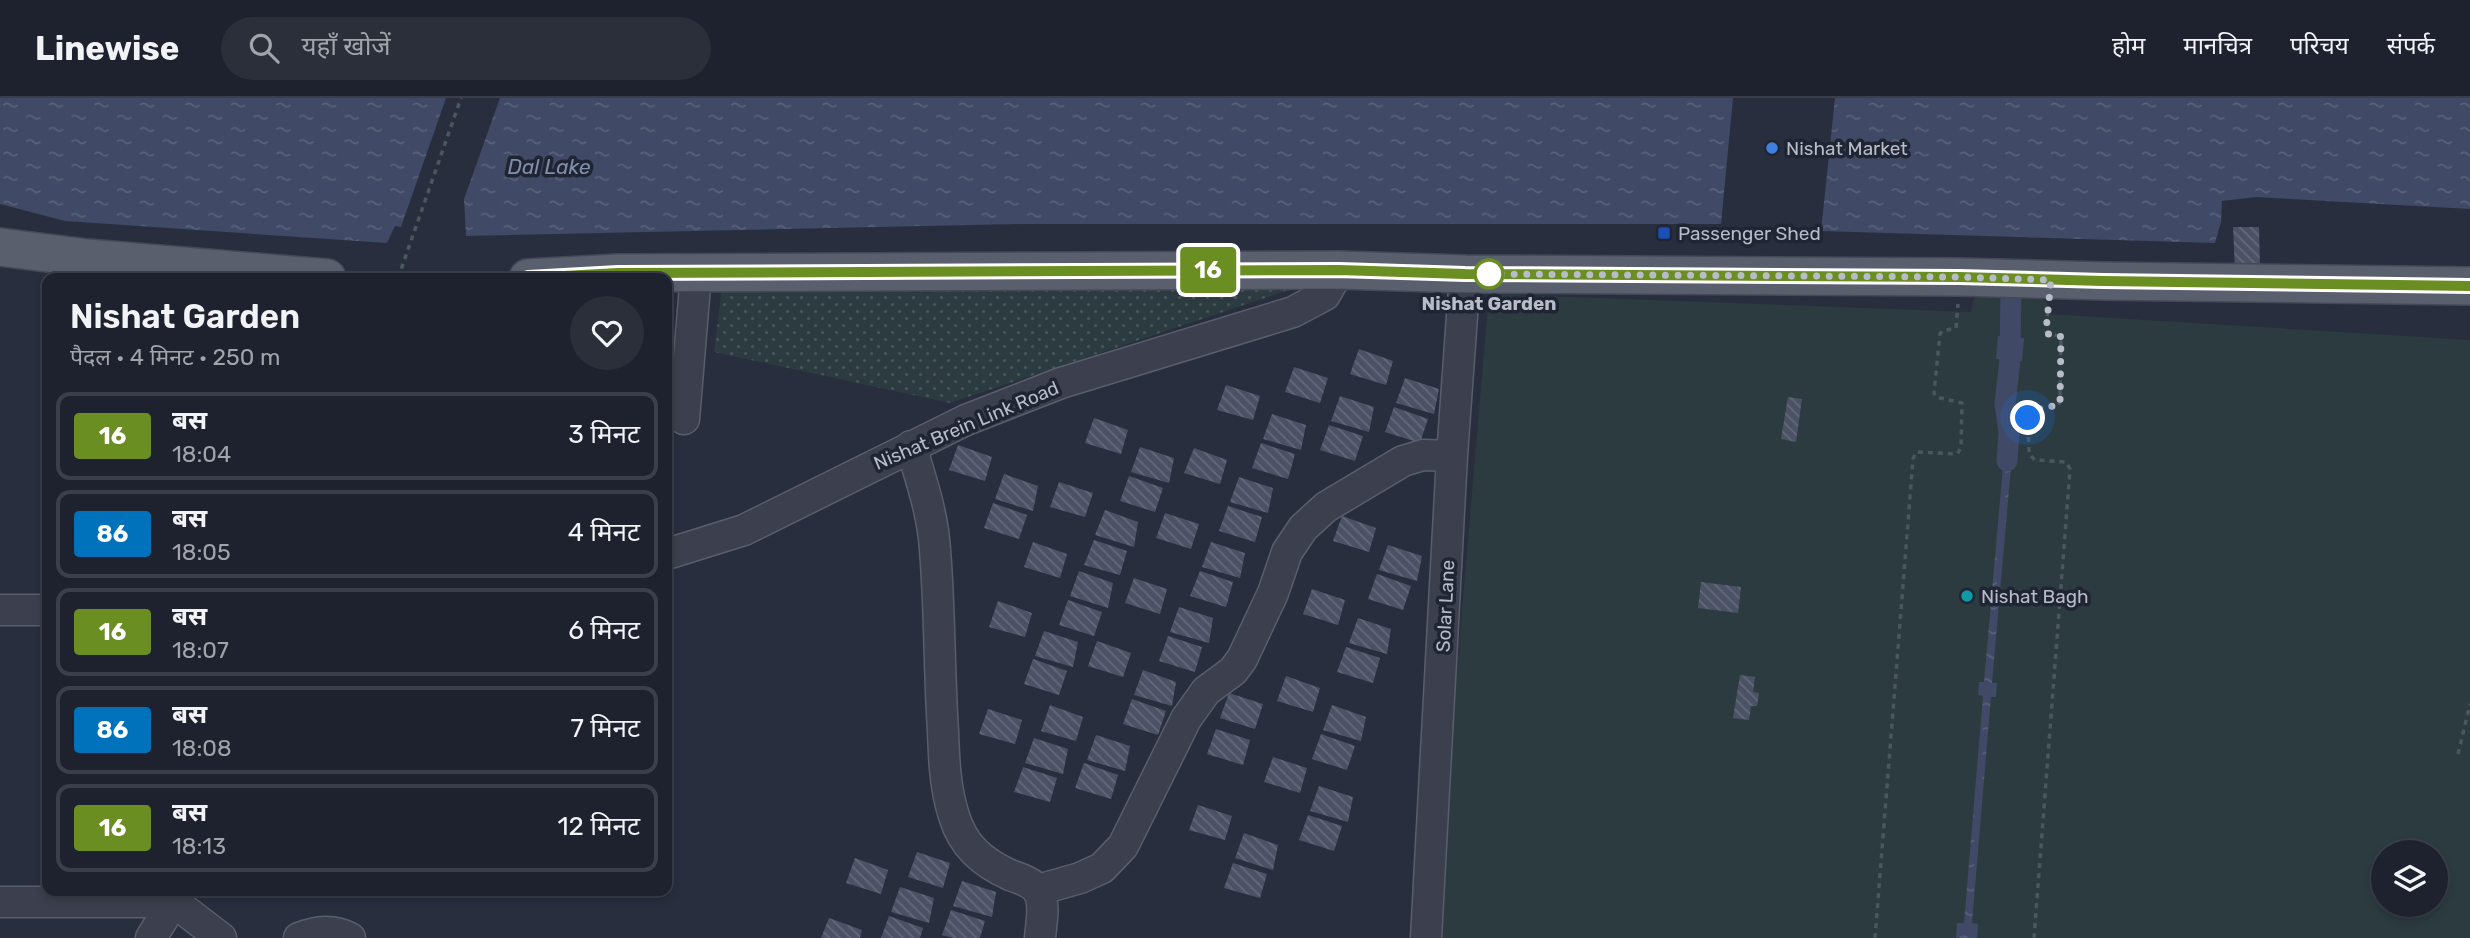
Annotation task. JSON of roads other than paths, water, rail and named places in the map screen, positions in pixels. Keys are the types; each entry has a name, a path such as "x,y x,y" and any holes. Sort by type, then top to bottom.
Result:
{"main road":[{"path":"0,247 87,258 267,273"},
{"path":"672,274 1339,270 1465,274 1959,277 2470,286"}],"street":[{"name":"Nishat Brein Link Road","path":"672,552 744,530 966,420 1061,383 1293,312 1325,295 1339,270"},
{"path":"684,419 696,274"},
{"name":"Solar Lane","path":"1426,938 1452,456 1465,274"},
{"path":"911,446 928,504 935,546 938,664 945,768 953,814 960,835 977,856 1038,890 1042,909 1040,938"},
{"path":"1038,890 1080,878 1102,868 1124,846 1186,719 1206,691 1233,671 1242,659 1273,593 1287,552 1303,528 1326,507 1404,461 1423,455 1452,456"},
{"path":"0,610 42,610"},
{"path":"151,938 177,896"},
{"path":"0,902 177,896 221,938"},
{"path":"299,938 329,931 350,938"}],"water":[{"path":"0,98 446,98 401,227 395,226 387,243 65,221 0,204"},
{"name":"Dal Lake","path":"500,98 1733,98 1721,224 1023,224 466,236 464,199"},
{"path":"1835,98 2470,98 2470,209 2256,197 2222,201 2221,222 2215,243 1821,231"},
{"path":"1998,336 2024,338 2022,361 1996,359"},
{"path":"2006,432 2014,433 1992,683 1997,683 1996,697 1991,697 1972,923 1978,924 1977,938 1956,938 1957,923 1964,923 1983,696 1978,695 1979,682 1984,682"}],"waterway":[{"path":"2007,461 2009,432 2005,404 2010,360 2011,286"}],"place":[{"name":"Nishat Market","path":"1772,148"},
{"name":"Passenger Shed","path":"1664,233"},
{"name":"Nishat Garden","path":"1489,274"},
{"name":"Nishat Bagh","path":"1967,596"}]}
